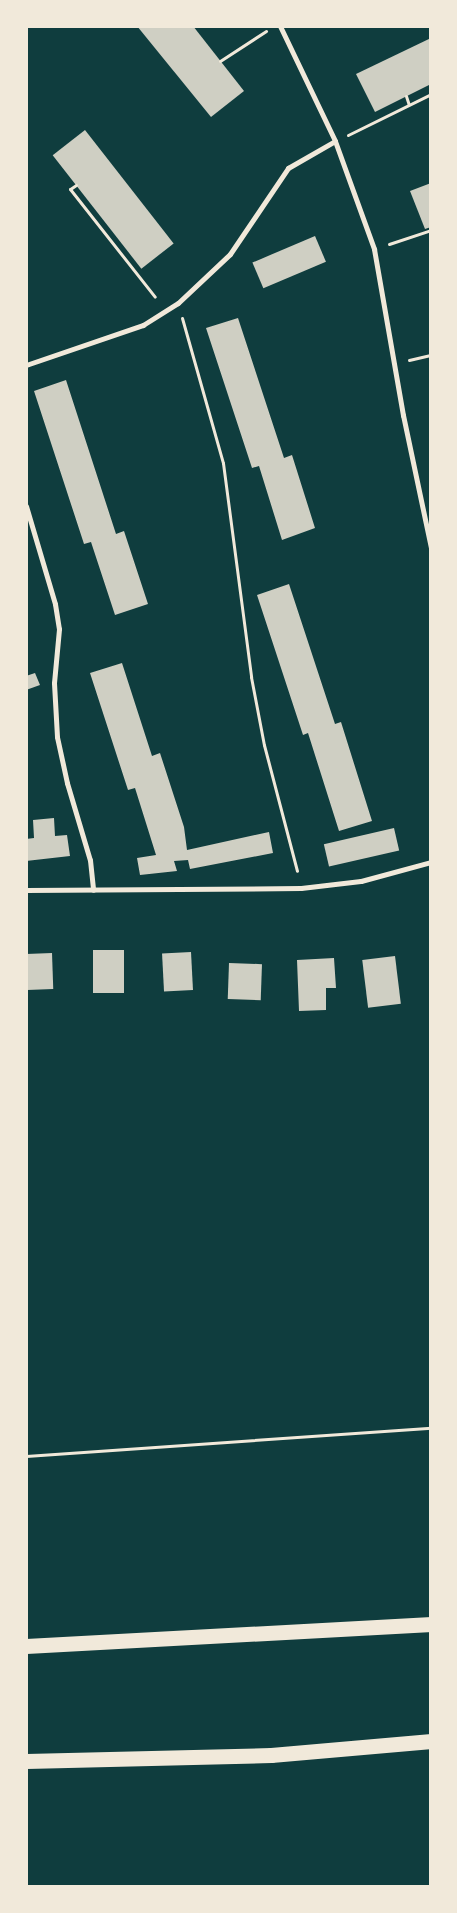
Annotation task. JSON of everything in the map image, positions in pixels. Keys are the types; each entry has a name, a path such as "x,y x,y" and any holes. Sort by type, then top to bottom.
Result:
{"highway":[{"path":"26,1646 431,1624"},
{"path":"26,1761 271,1755 431,1741"}],"street":[{"path":"280,26 335,141 374,249 394,363 431,548"},
{"path":"26,365 143,325 178,303 230,254 288,168 335,141"},
{"path":"26,506 55,604 59,630 54,683 57,737 67,783 90,860 93,890"},
{"path":"26,890 301,888 361,881 431,862"}],"path":[{"path":"220,61 274,26"},
{"path":"335,141 431,94"},
{"path":"406,96 409,105"},
{"path":"76,185 70,189 165,310"},
{"path":"374,249 431,230"},
{"path":"116,247 121,243"},
{"path":"178,303 206,394 223,463 237,587 253,686 264,745 301,888"},
{"path":"394,363 431,355"},
{"path":"26,1456 431,1428"}],"building":[{"path":"137,26 193,26 244,91 211,117"},
{"path":"431,38 431,84 375,112 356,74"},
{"path":"85,130 174,243 141,269 53,155"},
{"path":"431,183 431,227 425,229 410,191"},
{"path":"315,236 326,262 263,288 252,263"},
{"path":"238,318 284,458 292,455 315,528 282,540 259,466 252,468 206,328"},
{"path":"66,380 116,534 124,531 148,604 115,615 91,542 84,544 34,391"},
{"path":"289,584 335,724 341,722 372,821 339,831 308,733 303,735 257,595"},
{"path":"122,663 152,756 160,753 184,827 187,850 269,832 273,853 190,869 188,860 174,861 177,871 140,875 137,858 156,855 135,788 128,790 90,673"},
{"path":"35,673 40,685 26,690 26,676"},
{"path":"54,818 55,836 67,835 70,856 26,861 26,839 34,838 33,820"},
{"path":"394,828 399,850 329,867 324,844"},
{"path":"93,950 124,950 124,993 93,993"},
{"path":"191,952 193,990 164,991 162,954"},
{"path":"52,953 53,989 27,990 26,954"},
{"path":"395,956 401,1004 368,1008 362,960"},
{"path":"334,958 336,988 326,988 326,1010 299,1011 297,960"},
{"path":"229,963 262,964 261,1000 228,999"}]}
